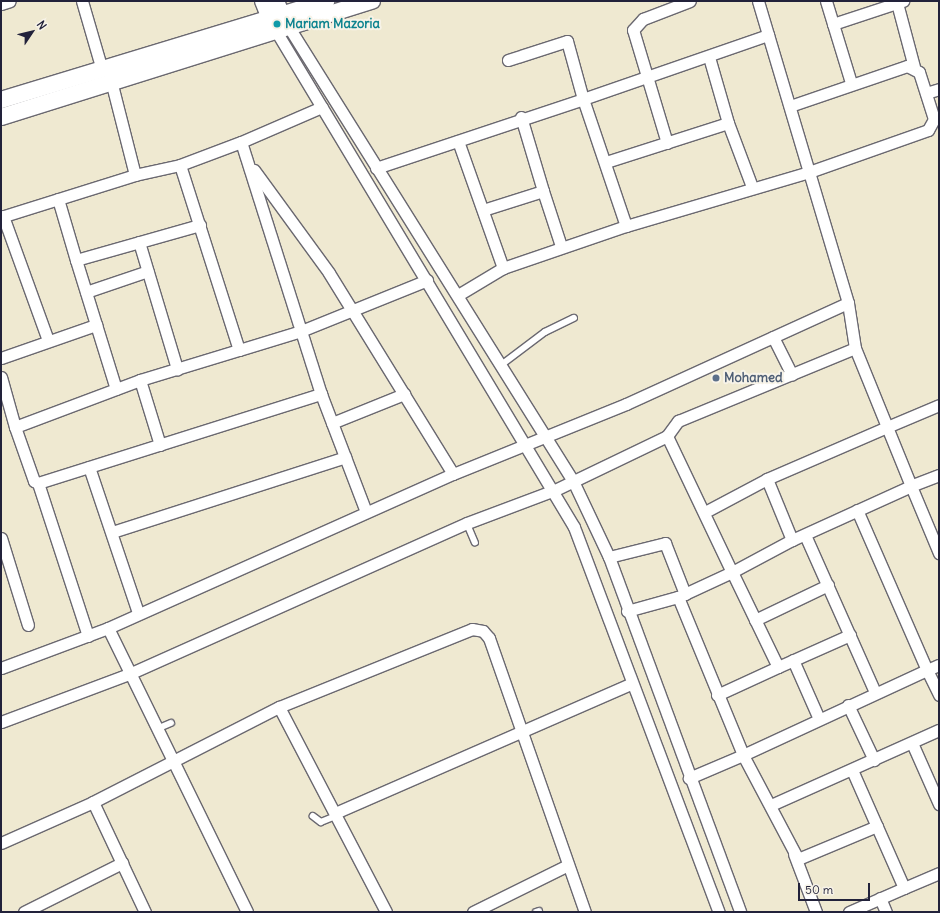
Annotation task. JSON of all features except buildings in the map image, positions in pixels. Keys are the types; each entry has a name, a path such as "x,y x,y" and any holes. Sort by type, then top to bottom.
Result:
{"main road":[{"path":"263,1 279,19"},
{"path":"1,117 112,85 326,1"},
{"path":"1,100 279,19 372,1"}],"street":[{"path":"1,4 10,1"},
{"path":"82,1 102,70"},
{"path":"667,142 646,77 633,30 636,24 690,1"},
{"path":"758,1 848,303 855,348 911,486 936,537 939,553"},
{"path":"826,1 851,83"},
{"path":"458,296 503,268 561,246 752,187 809,172 928,130 934,120 926,93 914,67 900,2 833,24"},
{"path":"279,19 322,107 555,490 582,546 632,683 719,912"},
{"path":"279,19 458,296 500,366 573,481 609,557 627,611 740,912"},
{"path":"376,168 458,141 521,118 709,57 768,35"},
{"path":"508,60 567,41 583,99 606,162 626,226"},
{"path":"709,57 728,123 752,187"},
{"path":"790,106 851,83 914,67"},
{"path":"112,85 136,175"},
{"path":"926,93 939,89"},
{"path":"48,340 2,216 136,175 180,165 241,142 322,107"},
{"path":"521,118 561,246"},
{"path":"606,162 728,123"},
{"path":"458,141 503,268"},
{"path":"241,142 321,394 366,512"},
{"path":"248,163 351,309 453,474"},
{"path":"180,165 239,350"},
{"path":"482,210 544,191"},
{"path":"58,199 116,389"},
{"path":"76,260 200,225"},
{"path":"140,242 177,369"},
{"path":"86,292 148,271"},
{"path":"15,427 140,380 300,331 351,309 427,280"},
{"path":"1,668 108,628 138,613 526,442 626,404 848,303"},
{"path":"1,358 48,340 96,325"},
{"path":"773,337 792,375"},
{"path":"1,722 129,674 467,523 555,490 667,436 678,421 855,348"},
{"path":"1,376 15,427 34,481 38,484 88,636"},
{"path":"140,380 160,445"},
{"path":"38,484 321,394"},
{"path":"332,422 404,394"},
{"path":"705,512 767,479 939,405"},
{"path":"667,436 705,512 778,667"},
{"path":"112,532 345,457"},
{"path":"89,467 138,613"},
{"path":"627,611 682,595 732,572 792,540 911,486 939,475"},
{"path":"767,479 792,540"},
{"path":"857,510 939,695"},
{"path":"805,535 875,692"},
{"path":"1,538 28,625"},
{"path":"609,557 665,543 717,695 743,755 771,804 794,854 816,912"},
{"path":"755,620 828,585"},
{"path":"108,628 155,730 247,912"},
{"path":"1,843 93,802 279,707 472,629 483,631 489,638 585,912"},
{"path":"717,695 850,635"},
{"path":"793,660 819,719"},
{"path":"689,778 743,755 875,692 939,665"},
{"path":"336,815 422,769 632,683"},
{"path":"848,705 874,760"},
{"path":"279,707 386,912"},
{"path":"771,804 852,770 939,730"},
{"path":"912,742 939,804"},
{"path":"852,770 904,888"},
{"path":"93,802 122,863 141,910"},
{"path":"794,854 803,859 877,826"},
{"path":"24,912 122,863"},
{"path":"473,912 485,909 568,865"},
{"path":"849,912 939,873"},
{"path":"880,898 886,912"}],"lane":[{"path":"500,366 545,332 574,318"},
{"path":"467,523 475,542"},
{"path":"155,730 171,723"},
{"path":"313,816 321,822 336,815"}],"place":[{"name":"Mariam Mazoria","path":"277,24"},
{"name":"Mohamed","path":"716,378"}]}
